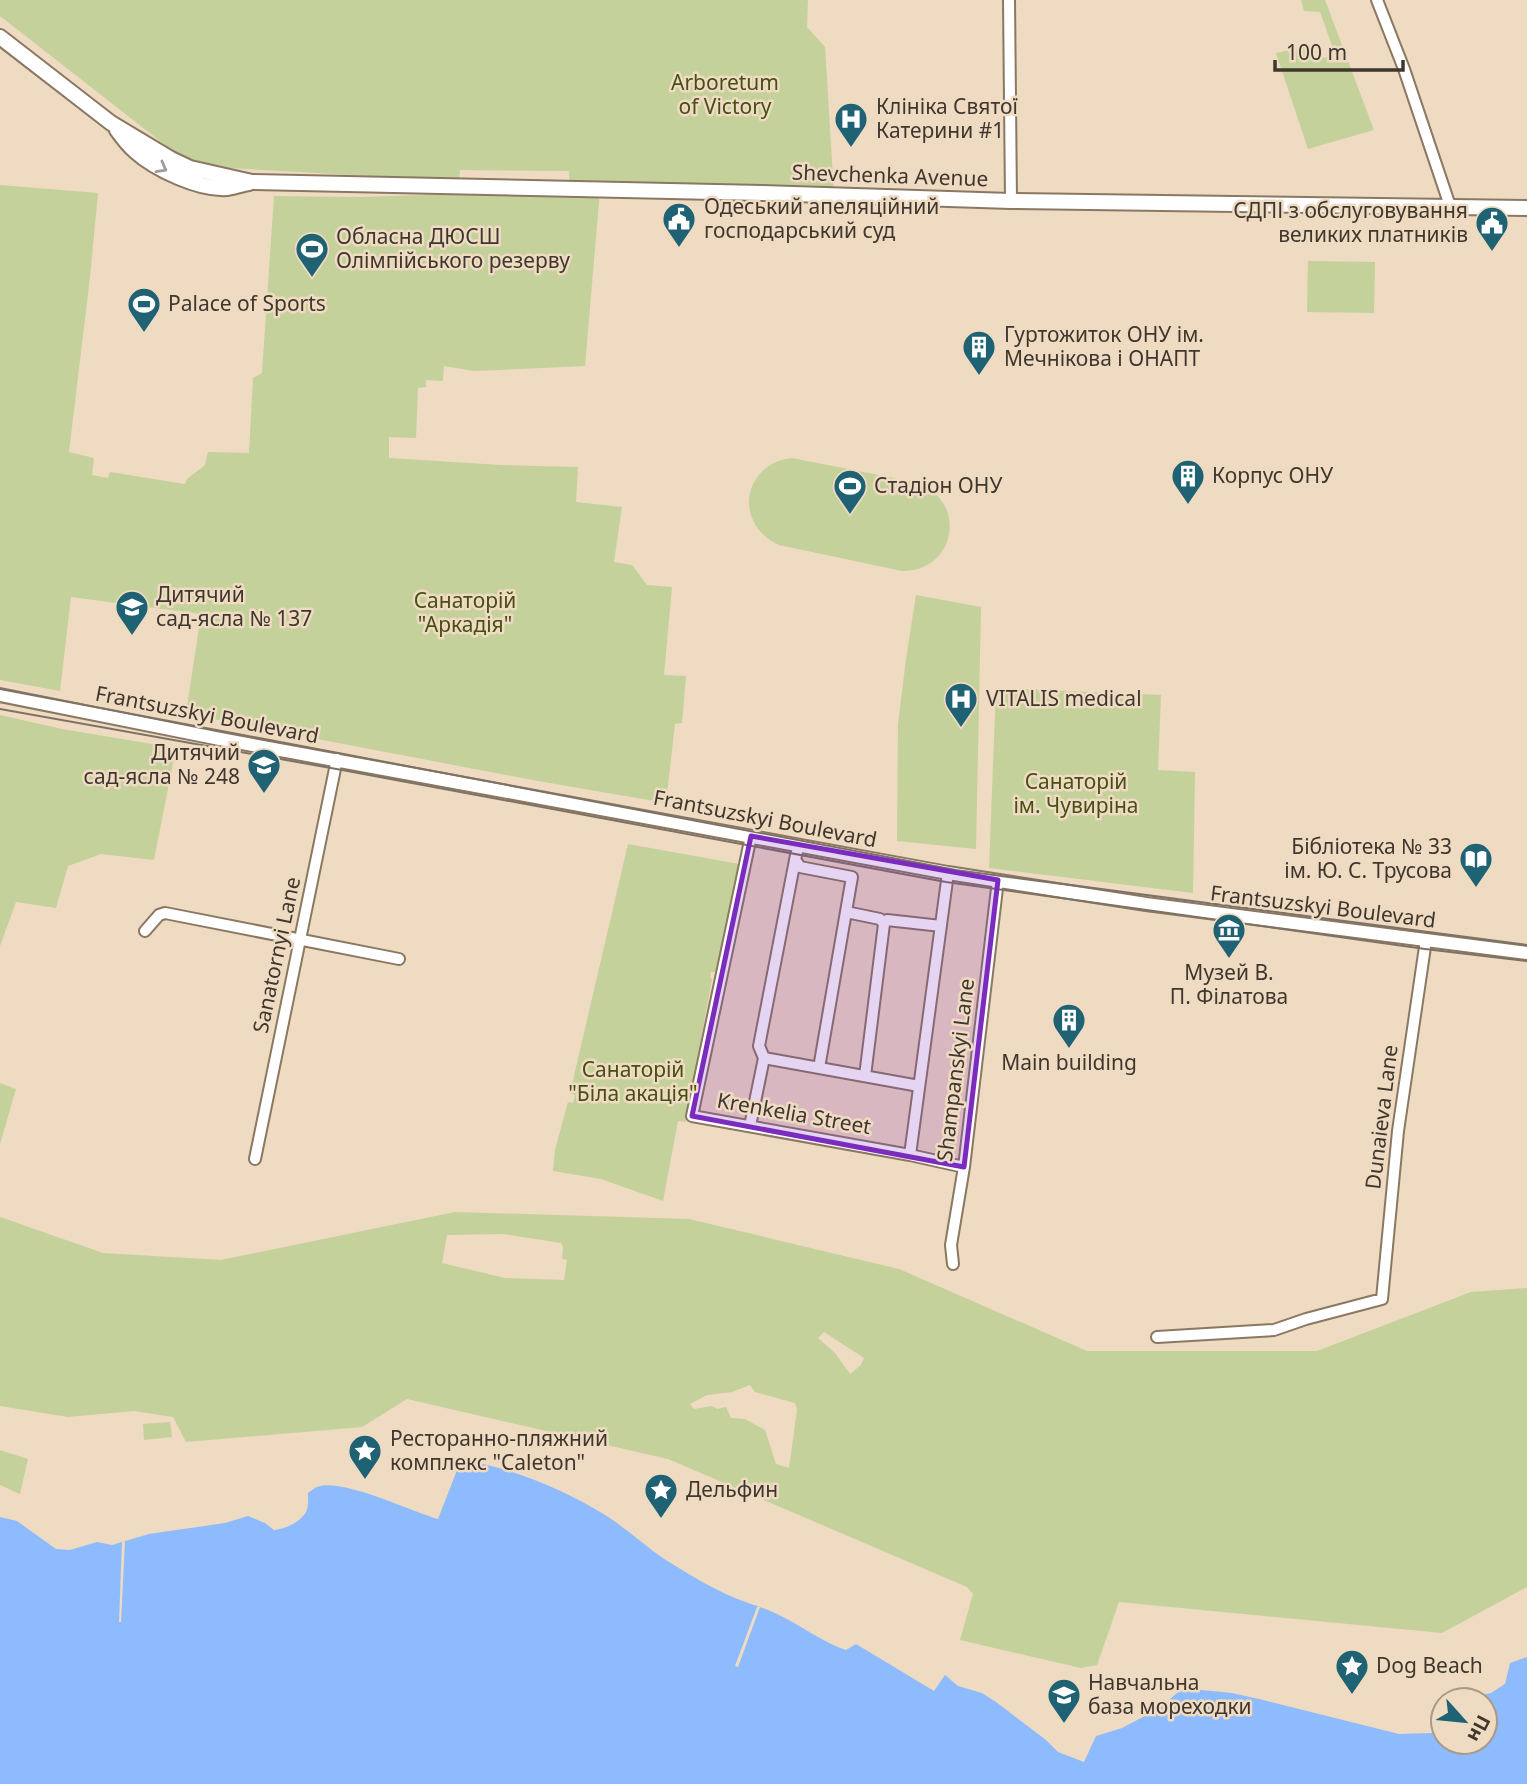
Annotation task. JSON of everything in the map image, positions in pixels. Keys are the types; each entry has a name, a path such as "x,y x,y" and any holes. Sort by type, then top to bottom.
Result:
{"main road":[{"name":"Shevchenka Avenue","path":"0,37 111,123 171,159 190,168 252,182 738,192 1011,201 1527,208"}],"street":[{"path":"1009,0 1011,201"},
{"path":"1377,0 1404,69 1450,206"},
{"name":"Frantsuzskyi Boulevard","path":"0,695 948,873 1146,904 1527,953"},
{"name":"Sanatornyi Lane","path":"254,1159 337,759"},
{"name":"Krenkelia Street","path":"751,836 692,1116 964,1167"},
{"path":"750,1126 764,1058 760,1046 799,846"},
{"path":"796,861 800,867 852,877 819,1068"},
{"path":"910,1155 948,873"},
{"name":"Shampanskyi Lane","path":"953,1264 951,1245 964,1167 998,880"},
{"path":"846,912 884,922"},
{"path":"145,931 159,915 165,913 399,959"},
{"path":"884,922 887,920 941,926"},
{"path":"864,1076 884,922"},
{"name":"Dunaieva Lane","path":"1157,1337 1275,1330 1382,1299 1398,1131 1426,940"},
{"path":"764,1058 919,1086"}],"highlighted area":[{"path":"751,836 998,880 964,1167 692,1116"}],"green space":[{"name":"Arboretum of Victory","path":"0,0 808,0 807,27 825,47 834,194 570,186 569,171 460,170 459,181 192,166 0,16"},
{"path":"1301,0 1325,0 1374,130 1308,149 1276,53 1309,46 1315,61 1335,54 1320,12 1304,11"},
{"name":"Санаторій \"Аркадія\"","path":"0,185 98,193 69,452 94,458 92,475 108,478 110,472 185,484 187,479 205,465 208,452 249,453 253,378 262,373 274,196 358,197 600,190 585,366 474,371 444,366 443,381 426,380 426,387 418,388 416,438 389,437 389,458 578,467 576,502 622,507 614,562 632,565 647,585 672,587 664,675 686,676 682,723 675,724 666,803 186,714 201,614 71,597 60,691 0,680"},
{"path":"1308,261 1375,262 1374,313 1307,312"},
{"name":"Стадіон ОНУ","path":"792,458 914,482 931,490 943,503 949,517 945,547 935,559 921,568 902,571 779,545 764,535 755,523 749,496 762,471 775,463"},
{"path":"916,595 981,607 976,849 897,841 898,724"},
{"name":"Санаторій ім. Чувиріна","path":"996,688 1161,695 1158,770 1195,772 1193,893 989,868"},
{"path":"0,715 62,729 176,748 154,860 101,854 68,866 56,908 16,902 0,946"},
{"name":"Санаторій \"Біла акація\"","path":"628,844 739,864 719,972 711,972 712,979 686,1122 678,1121 663,1201 601,1179 553,1171 555,1150 568,1102 573,1103 575,1095 570,1093"},
{"path":"0,1083 16,1089 0,1144"},
{"path":"455,1212 689,1219 899,1269 1087,1351 1317,1351 1471,1292 1527,1288 1527,1587 1442,1633 1119,1602 1097,1665 1081,1668 960,1640 973,1594 967,1587 668,1459 407,1399 362,1427 186,1442 173,1417 134,1411 68,1417 0,1406 0,1217 103,1253 221,1260","holes":["503,1234 561,1243 562,1259 567,1260 564,1280 505,1278 442,1263 447,1235","824,1332 864,1358 861,1365 850,1374 835,1353 818,1338","750,1385 755,1392 795,1403 797,1410 789,1468 776,1464 765,1430 745,1419 731,1418 726,1407 694,1409 690,1404 707,1395 732,1392"]},
{"path":"170,1422 172,1437 144,1440 143,1424"},
{"path":"0,1450 28,1459 20,1494 0,1485"}],"water":[{"path":"461,1460 536,1480 605,1515 665,1559 704,1583 779,1615 837,1647 846,1650 856,1644 934,1691 945,1675 958,1686 982,1693 996,1702 1058,1752 1084,1762 1096,1736 1122,1728 1160,1708 1178,1692 1191,1689 1232,1693 1399,1734 1429,1733 1429,1756 1499,1756 1499,1688 1505,1684 1510,1663 1527,1657 1527,1784 0,1784 0,1517 17,1521 56,1549 70,1550 97,1542 112,1545 149,1534 225,1523 248,1516 274,1530 279,1529 303,1516 308,1507 308,1493 317,1487 328,1485 359,1491 438,1519"}],"pier":[{"path":"125,1541 121,1622 119,1622 122,1542"},
{"path":"757,1607 760,1607 738,1667 735,1666"}],"tram line":[{"path":"0,689 956,870 1527,945"},
{"path":"0,709 946,882 1527,961"}],"place":[{"name":"Клініка Святої Катерини #1","path":"851,149"},
{"name":"Одеський апеляційний господарський суд","path":"679,249"},
{"name":"СДПІ з обслуговування великих платників","path":"1492,253"},
{"name":"Обласна ДЮСШ Олімпійського резерву","path":"312,279"},
{"name":"Palace of Sports","path":"144,334"},
{"name":"Гуртожиток ОНУ ім. Мечнікова і ОНАПТ","path":"979,377"},
{"name":"Корпус ОНУ","path":"1188,506"},
{"name":"Стадіон ОНУ","path":"850,516"},
{"name":"Дитячий сад-ясла № 137","path":"132,637"},
{"name":"VITALIS medical","path":"961,729"},
{"name":"Дитячий сад-ясла № 248","path":"264,795"},
{"name":"Бібліотека № 33 ім. Ю. С. Трусова","path":"1476,889"},
{"name":"Музей В. П. Філатова","path":"1229,960"},
{"name":"Main building","path":"1069,1050"},
{"name":"Ресторанно-пляжний комплекс \"Caleton\"","path":"365,1481"},
{"name":"Дельфин","path":"661,1520"},
{"name":"Dog Beach","path":"1352,1696"},
{"name":"Навчальна база мореходки","path":"1064,1725"}]}
